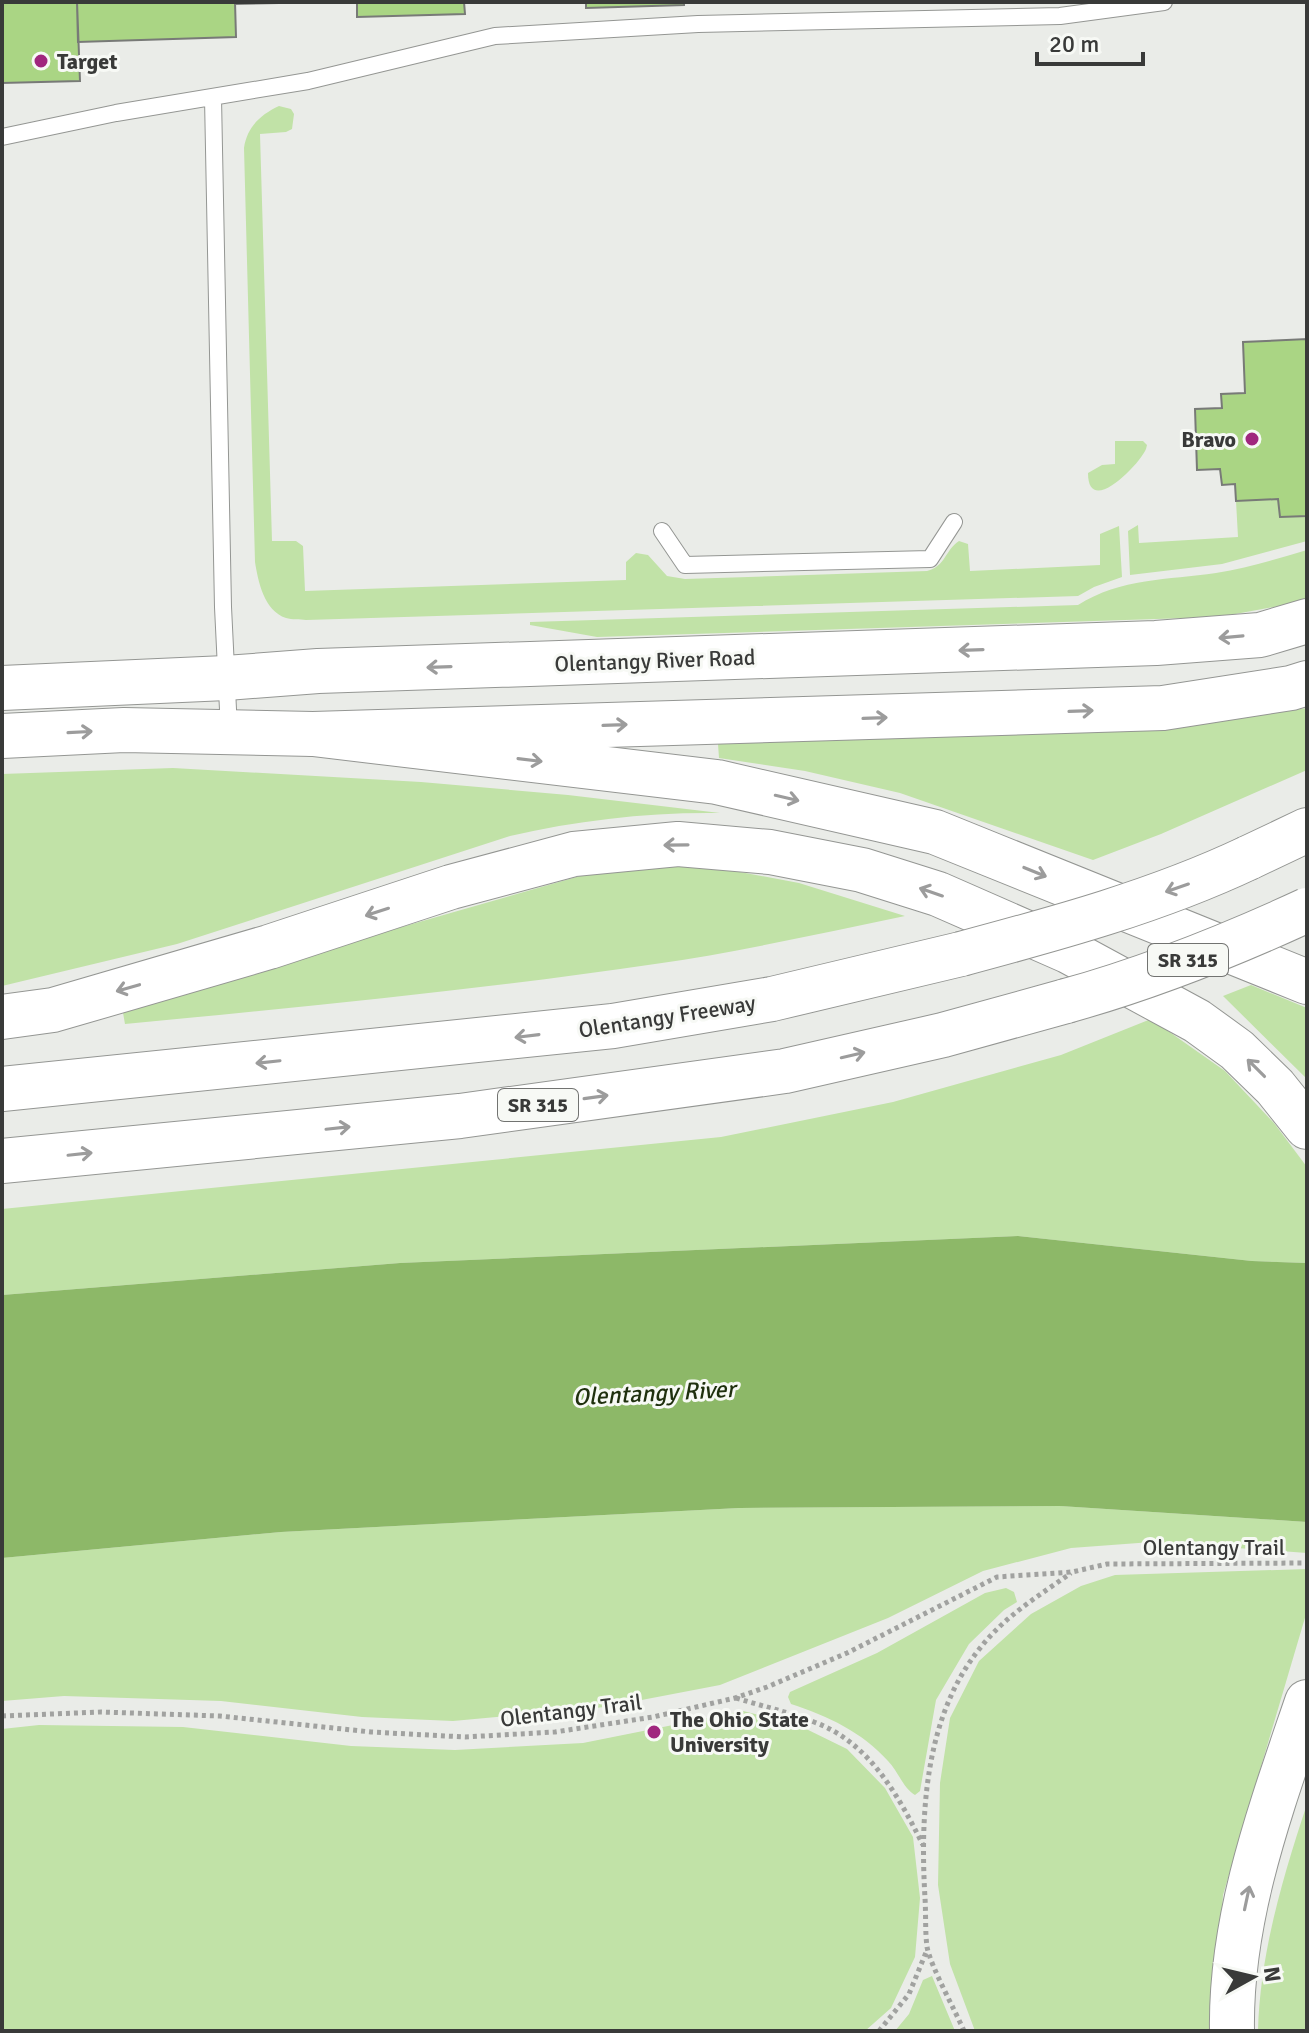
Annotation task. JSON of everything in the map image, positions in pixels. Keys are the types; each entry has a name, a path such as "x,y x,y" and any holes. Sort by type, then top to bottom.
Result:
{"main road":[{"name":"Olentangy River Road","path":"2,688 333,671 1156,643 1260,635 1307,621"},
{"path":"2,736 124,730 313,734 1163,708 1307,683"},
{"path":"313,734 717,782 935,832 1307,982"},
{"name":"Olentangy Freeway","path":"2,1089 613,1026 772,999 961,954 1081,921 1209,877 1307,830"},
{"path":"2,1017 53,1010 269,947 451,887 574,854 694,845 770,852 862,870 938,894 1068,951 1197,1021 1237,1050 1275,1087 1307,1127"},
{"name":"SR 315","path":"2,1161 460,1116 785,1071 943,1035 1103,991 1236,943 1307,910"},
{"path":"1232,2031 1236,1967 1251,1879 1269,1814 1307,1702"}],"lane":[{"path":"2,137 116,113 308,81 495,36 684,25 1060,16 1164,2"},
{"path":"213,98 226,678 230,732"},
{"path":"662,531 685,565 930,559 954,522"}],"path":[{"name":"Olentangy Trail","path":"2,1716 101,1712 220,1716 371,1732 465,1737 555,1732 653,1717 735,1698 847,1653 997,1577 1072,1572 1107,1564 1307,1563"},
{"path":"964,2031 928,1949 924,1811 936,1736 957,1682 981,1647 1012,1615 1072,1572"},
{"path":"735,1698 817,1723 850,1742 879,1769 900,1799 923,1845"},
{"path":"879,2031 909,1994 928,1949"}],"shaded area":[{"path":"279,106 291,109 294,114 292,129 260,134 272,541 296,541 303,546 305,591 626,580 626,562 636,553 648,555 667,576 685,579 927,571 942,562 959,541 968,544 970,571 1100,565 1100,534 1119,526 1122,577 1078,596 306,620 288,619 278,614 263,594 255,562 244,148 256,122"},
{"path":"1115,441 1143,441 1147,445 1142,456 1115,484 1096,490 1090,486 1088,473 1102,465 1115,464"},
{"path":"1278,499 1280,517 1307,516 1307,541 1222,564 1130,575 1128,531 1138,525 1139,543 1238,537 1236,501"},
{"path":"1307,550 1307,601 1219,617 597,637 530,625 530,622 1078,605 1094,596 1128,585 1228,571"},
{"path":"1307,708 1307,770 1093,860 900,793 805,771 719,758 718,744 1205,724"},
{"path":"173,768 421,782 720,813 614,818 510,836 177,944 2,986 2,774"},
{"path":"659,865 713,867 799,883 905,916 655,964 523,982 125,1024 122,1007 608,868"},
{"path":"1251,985 1307,1008 1307,1079 1223,996"},
{"path":"1151,1019 1225,1071 1274,1123 1307,1167 1307,1263 1252,1261 1018,1236 400,1263 2,1295 2,1209 721,1137 893,1102 1061,1055"},
{"path":"1060,1506 1307,1522 1307,1553 1152,1542 1071,1548 983,1571 888,1618 720,1685 605,1707 453,1721 362,1717 221,1701 64,1696 2,1701 2,1558 281,1532 739,1508"},
{"path":"1307,1569 1307,1611 1223,1895 1215,2031 975,2031 950,1964 938,1885 940,1783 950,1718 979,1661 1031,1614 1081,1586 1115,1575"},
{"path":"1006,1588 1014,1592 1017,1602 1004,1610 969,1644 936,1700 920,1791 915,1795 888,1761 856,1733 791,1704 788,1697 790,1692 877,1653 985,1593"},
{"path":"743,1711 796,1724 847,1749 885,1788 913,1837 920,1898 915,1957 891,2008 865,2031 2,2031 2,1729 39,1725 183,1727 351,1746 455,1750 583,1743"},
{"path":"1307,1804 1307,2031 1258,2031 1268,1944 1281,1887"},
{"path":"932,1976 955,2031 895,2031 909,2014 923,1980"}],"water":[{"name":"Olentangy River","path":"1018,1236 1252,1261 1307,1263 1307,1522 1060,1506 739,1508 281,1532 2,1558 2,1295 400,1263"}],"building":[{"name":"Target","path":"2,2 77,2 80,81 2,83"},
{"path":"77,2 235,2 236,37 78,42"},
{"path":"278,2 278,3 235,4"},
{"path":"357,2 464,2 465,14 357,17"},
{"path":"586,2 684,2 684,5 586,8"},
{"name":"Bravo","path":"1307,339 1307,516 1280,517 1278,499 1236,501 1235,484 1222,485 1220,469 1197,470 1195,409 1222,408 1221,394 1245,393 1243,342"}],"place":[{"name":"Target","path":"41,61"},
{"name":"Bravo","path":"1252,439"},
{"name":"The Ohio State University","path":"654,1732"}]}
